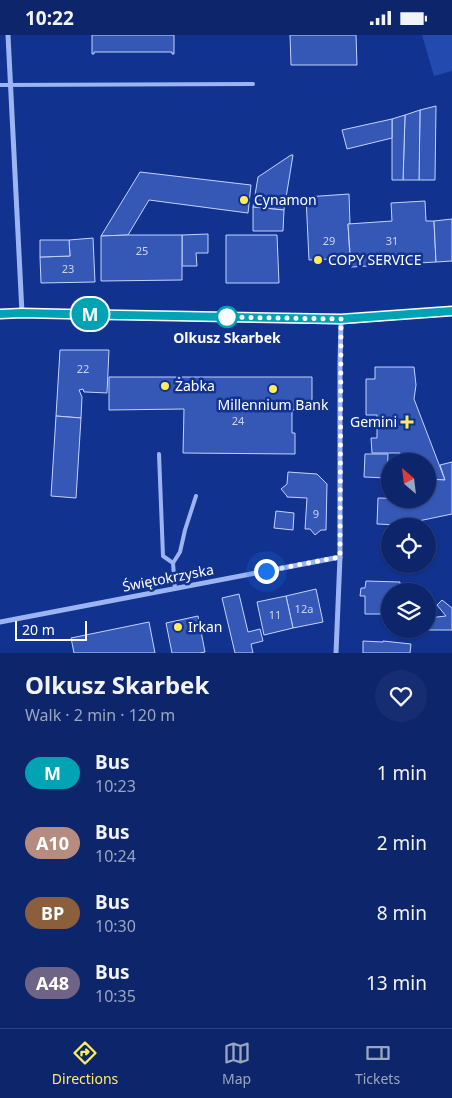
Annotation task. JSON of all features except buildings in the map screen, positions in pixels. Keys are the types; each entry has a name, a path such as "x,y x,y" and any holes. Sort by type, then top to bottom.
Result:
{"street":[{"path":"8,35 22,313"},
{"path":"0,314 341,319 452,311"},
{"path":"336,653 340,557 341,319"},
{"name":"Świętokrzyska","path":"0,623 340,557"}],"lane":[{"path":"0,85 253,84"},
{"path":"159,454 163,556 172,563"},
{"path":"175,589 172,563 180,552 196,496"}],"shaded area":[{"path":"422,35 452,35 452,71 434,76"}],"bus line":[{"name":"M","path":"0,314 341,319 452,311"}],"place":[{"name":"Cynamon","path":"244,200"},
{"name":"COPY SERVICE","path":"318,260"},
{"name":"Olkusz Skarbek","path":"227,317"},
{"name":"Żabka","path":"165,386"},
{"name":"Millennium Bank","path":"273,389"},
{"name":"Gemini","path":"407,422"},
{"name":"Irkan","path":"178,627"}],"route":[{"path":"227,317 221,317 341,319 340,557 266,571"}]}
